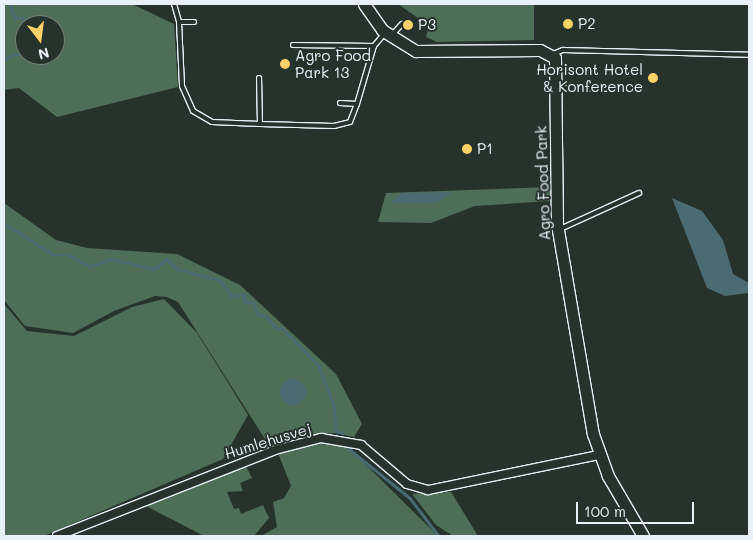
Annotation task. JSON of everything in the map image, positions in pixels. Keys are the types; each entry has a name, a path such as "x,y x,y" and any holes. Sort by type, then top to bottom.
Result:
{"street":[{"path":"364,4 388,35 427,53 552,54"},
{"name":"Agro Food Park","path":"552,54 556,88 558,230 598,455 644,536"},
{"name":"Humlehusvej","path":"57,536 275,450 321,438 361,445 407,484 428,490 598,455"}],"lane":[{"path":"174,4 178,22 182,86 193,111 212,122 334,126 350,122 374,46 402,24"},
{"path":"178,22 194,22"},
{"path":"293,45 374,46"},
{"path":"552,54 563,50 749,55"},
{"path":"259,78 260,124"},
{"path":"556,88 640,88"},
{"path":"340,103 357,104"},
{"path":"558,230 569,228 639,193"}],"green space":[{"path":"4,4 132,4 174,24 178,87 57,117 19,88 4,90"},
{"path":"398,4 534,4 534,40 437,42 426,37 429,26"},
{"path":"551,187 550,201 475,206 431,223 378,222 386,193"},
{"path":"4,203 56,240 87,248 177,254 240,285 336,374 362,424 354,437 335,433 300,437 270,447 178,302 167,297 155,296 114,311 73,333 25,326 4,300"},
{"path":"164,299 197,333 248,415 223,459 44,536 4,536 4,304 27,331 74,336 132,307"},
{"path":"324,443 339,443 354,453 438,536 261,536 277,527 273,502 284,498 291,486 278,453"},
{"path":"245,464 252,478 240,483 243,491 227,492 234,509 239,508 241,514 263,505 269,518 254,536 204,536 144,505"},
{"path":"451,492 478,536 453,536 436,525 412,494"}],"water":[{"path":"452,192 437,203 390,203 401,193"},
{"path":"672,198 702,211 723,240 733,274 749,283 748,293 725,296 707,288"},
{"path":"293,379 302,383 306,392 302,401 293,405 284,401 280,392 284,383"}],"waterway":[{"path":"10,4 15,18"},
{"path":"4,60 11,55 15,55"},
{"path":"4,223 54,255 69,255 90,266 111,259 154,269 167,259 177,269 220,280 232,296 245,294 244,301 254,303 257,314 267,317 277,329 282,328 319,366 334,406 336,431 343,433"},
{"path":"343,444 410,498 439,536"}],"place":[{"name":"P2","path":"568,24"},
{"name":"P3","path":"408,25"},
{"name":"Agro Food Park 13","path":"285,64"},
{"name":"Horisont Hotel & Konference","path":"653,78"},
{"name":"P1","path":"467,149"}]}
